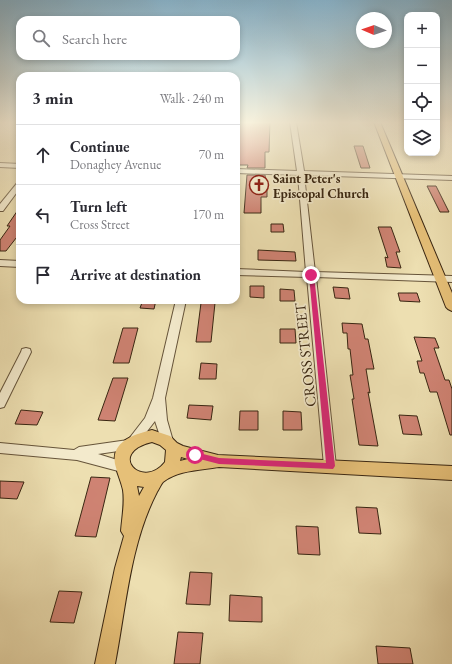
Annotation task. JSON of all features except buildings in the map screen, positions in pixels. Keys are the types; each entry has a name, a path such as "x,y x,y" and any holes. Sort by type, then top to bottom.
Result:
{"main road":[{"path":"389,153 452,306"},
{"path":"105,664 129,544 132,495 121,459 123,452 131,443 143,437 152,436 160,438 180,451 219,461"},
{"path":"129,544 147,494 161,475 170,467 173,460 174,454 169,444"},
{"path":"124,470 132,477 140,480 149,480 186,466 219,461 452,473"}],"street":[{"name":"CROSS STREET","path":"298,153 330,466"},
{"path":"0,165 16,166"},
{"path":"240,172 452,178"},
{"path":"0,209 16,188"},
{"path":"0,263 16,264"},
{"path":"240,272 452,279"},
{"path":"70,453 101,450 131,443 147,424 159,398 180,304"},
{"path":"0,404 26,352"},
{"path":"159,398 161,420 169,444"},
{"path":"0,448 70,453 105,461 124,470"}],"place":[{"name":"Saint Peter's Episcopal Church","path":"259,185"}],"route":[{"path":"195,455 219,461 330,466 311,275"}]}
